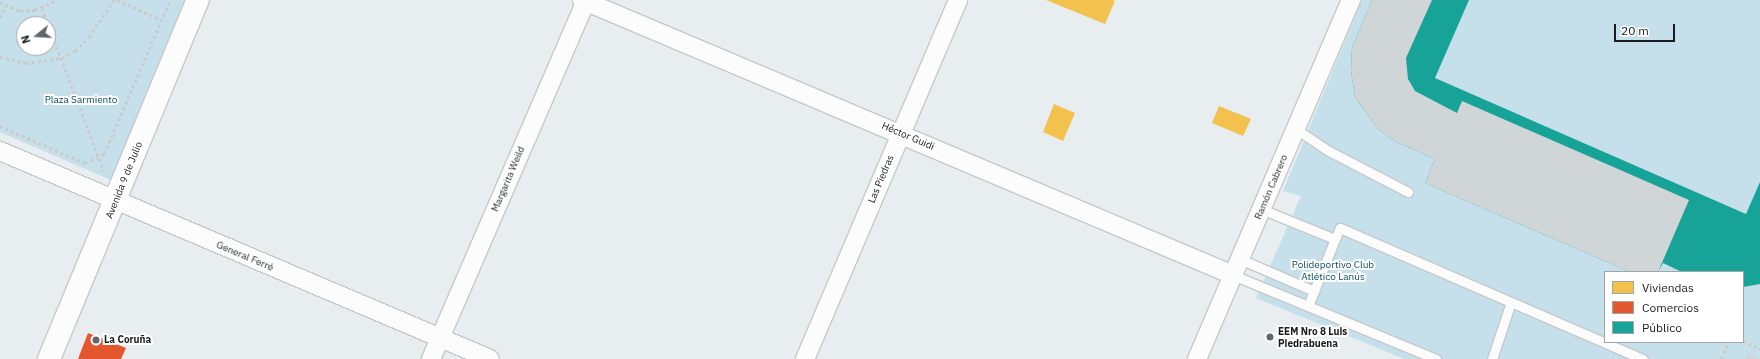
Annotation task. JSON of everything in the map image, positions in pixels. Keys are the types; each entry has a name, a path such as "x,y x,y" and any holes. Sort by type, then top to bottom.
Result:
{"street":[{"name":"Avenida 9 de Julio","path":"49,359 198,0"},
{"name":"Héctor Guidi","path":"584,0 900,133 1237,267"},
{"name":"Margarita Weild","path":"431,359 584,0"},
{"name":"Las Piedras","path":"806,359 900,133 958,0"},
{"name":"Ramón Cabrero","path":"1197,359 1348,7"},
{"name":"General Ferré","path":"0,151 490,359"}],"lane":[{"path":"1296,129 1329,151 1408,192"},
{"path":"1261,210 1335,239"},
{"path":"1308,306 1340,228 1604,342"},
{"path":"1237,267 1314,290"},
{"path":"1237,267 1308,306 1436,359"},
{"path":"1492,359 1512,302"},
{"path":"1606,343 1643,359"}],"path":[{"path":"0,2 5,6 20,11 42,8 56,0"},
{"path":"0,57 26,63 62,58 75,51 89,37 114,0"},
{"path":"117,0 185,30"},
{"path":"0,126 85,163 104,154 170,0"},
{"path":"0,18 5,6"},
{"path":"42,8 45,16"},
{"path":"56,43 115,201"},
{"path":"1744,341 1760,349"},
{"path":"1721,359 1729,343"}],"green space":[{"name":"Plaza Sarmiento","path":"0,0 189,0 113,181 0,132"},
{"name":"Polideportivo Club Atlético Lanús","path":"1362,0 1760,0 1760,359 1404,359 1256,298 1301,196 1283,191"}],"building: Viviendas":[{"path":"1046,0 1112,0 1115,1 1105,24"},
{"path":"1054,104 1075,113 1063,141 1043,132"},
{"path":"1219,106 1251,119 1243,136 1212,123"}],"building: Comercios":[{"name":"La Coruña","path":"88,333 126,348 121,359 78,359"}],"building: Público":[{"path":"1372,0 1469,0 1435,78 1746,214 1760,182 1760,284 1744,287 1744,271 1680,271 1663,263 1659,271 1628,271 1425,183 1435,159 1394,141 1378,129 1355,97 1351,71 1352,48"}],"building: Otros":[{"path":"1372,0 1432,0 1406,58 1408,79 1415,91 1457,113 1462,101 1689,200 1658,271 1628,271 1425,183 1435,159 1394,141 1378,129 1355,97 1351,71 1352,48"},
{"path":"1748,354 1759,359 1746,359"}],"place":[{"name":"EEM Nro 8 Luis Piedrabuena","path":"1270,337"},
{"name":"La Coruña","path":"96,340"}]}
